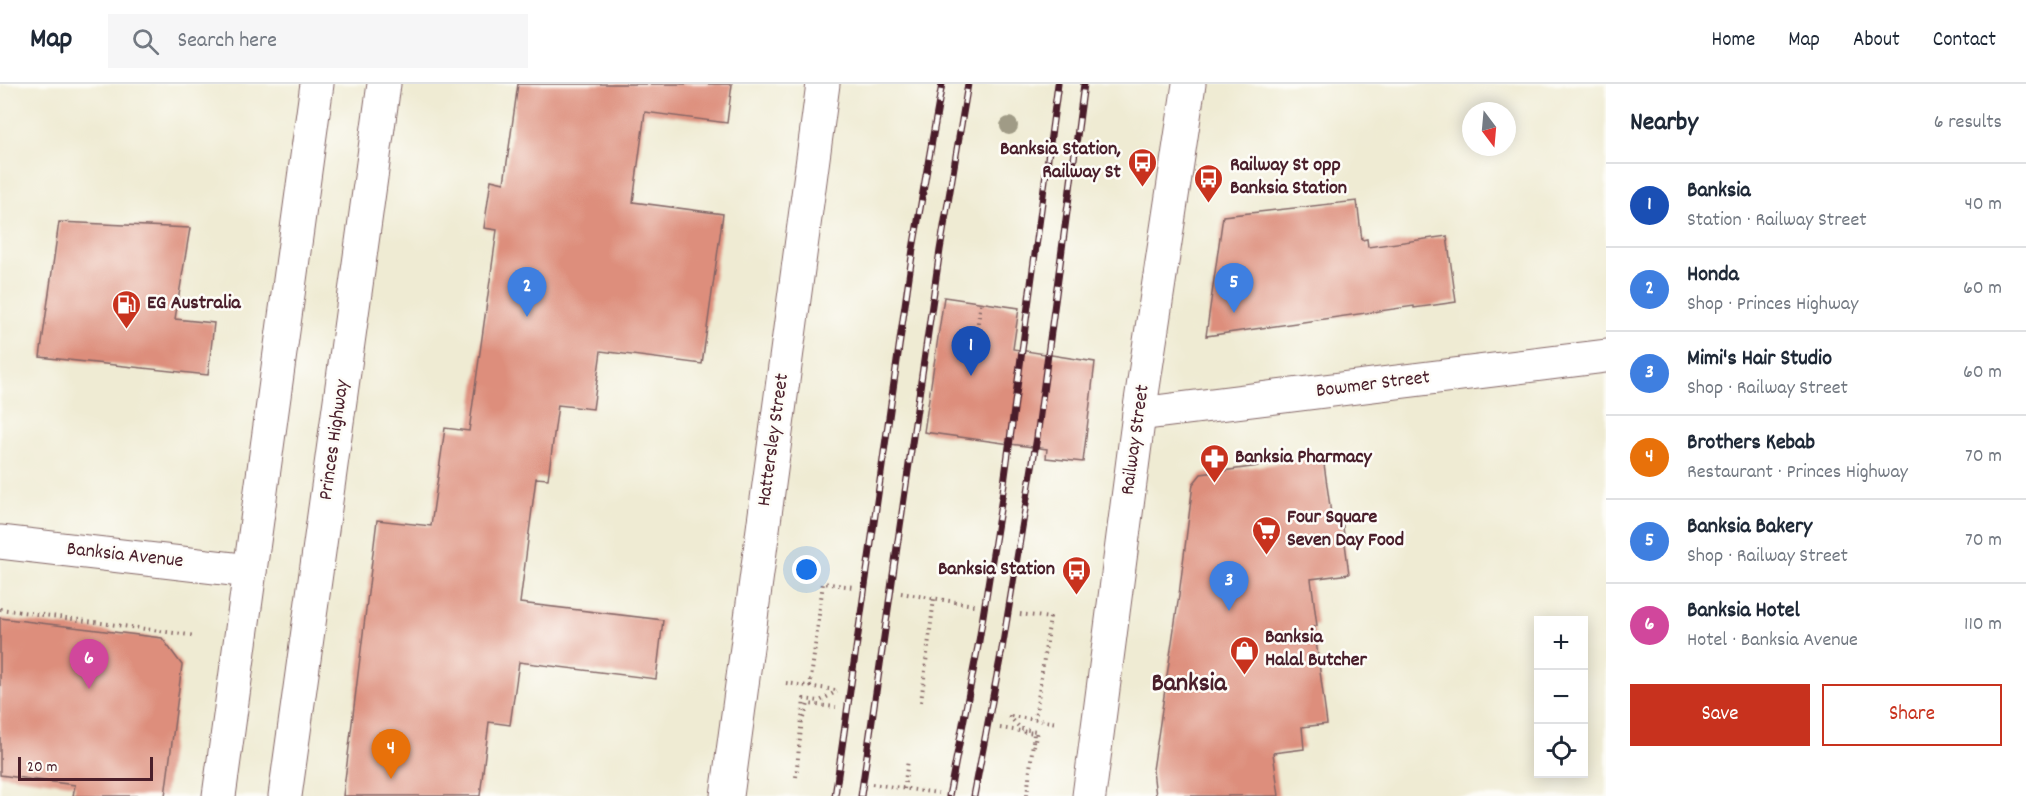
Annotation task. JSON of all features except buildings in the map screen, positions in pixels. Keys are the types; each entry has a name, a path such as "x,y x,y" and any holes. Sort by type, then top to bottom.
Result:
{"main road":[{"path":"219,796 317,84"},
{"name":"Princes Highway","path":"285,796 384,84"},
{"name":"Hattersley Street","path":"727,796 823,84"},
{"name":"Railway Street","path":"1089,796 1139,414 1189,84"},
{"name":"Bowmer Street","path":"1139,414 1606,356"},
{"name":"Banksia Avenue","path":"0,542 250,571"}],"path":[{"path":"977,329 981,302"},
{"path":"810,687 823,583 854,587"},
{"path":"901,594 974,605"},
{"path":"921,702 934,599"},
{"path":"0,609 196,636"},
{"path":"1020,614 1050,618 1035,719"},
{"path":"786,683 837,691 820,701 804,699 796,777"},
{"path":"803,722 808,704 836,707"},
{"path":"1027,796 1037,730 1021,729 1009,716 1057,723"},
{"path":"1000,728 1034,733 1033,750"},
{"path":"904,789 908,760"},
{"path":"872,784 938,793"}],"railway":[{"path":"835,796 913,249 942,84"},
{"path":"861,796 940,250 968,84"},
{"path":"949,796 979,641 1003,491 1058,84"},
{"path":"974,796 1002,649 1037,437 1084,84"}],"place":[{"name":"Banksia Station, Railway St","path":"1142,188"},
{"name":"Railway St opp Banksia Station","path":"1209,204"},
{"name":"Banksia Bakery","path":"1234,313"},
{"name":"Honda","path":"527,317"},
{"name":"EG Australia","path":"126,330"},
{"name":"Banksia","path":"971,376"},
{"name":"Banksia Pharmacy","path":"1214,484"},
{"name":"Four Square Seven Day Food","path":"1266,556"},
{"name":"Banksia Station","path":"1076,596"},
{"name":"Mimi's Hair Studio","path":"1229,611"},
{"name":"Banksia Halal Butcher","path":"1244,676"},
{"name":"Banksia Hotel","path":"89,689"},
{"name":"Brothers Kebab","path":"391,779"}],"district":[{"name":"Banksia","path":"1189,684"}]}
